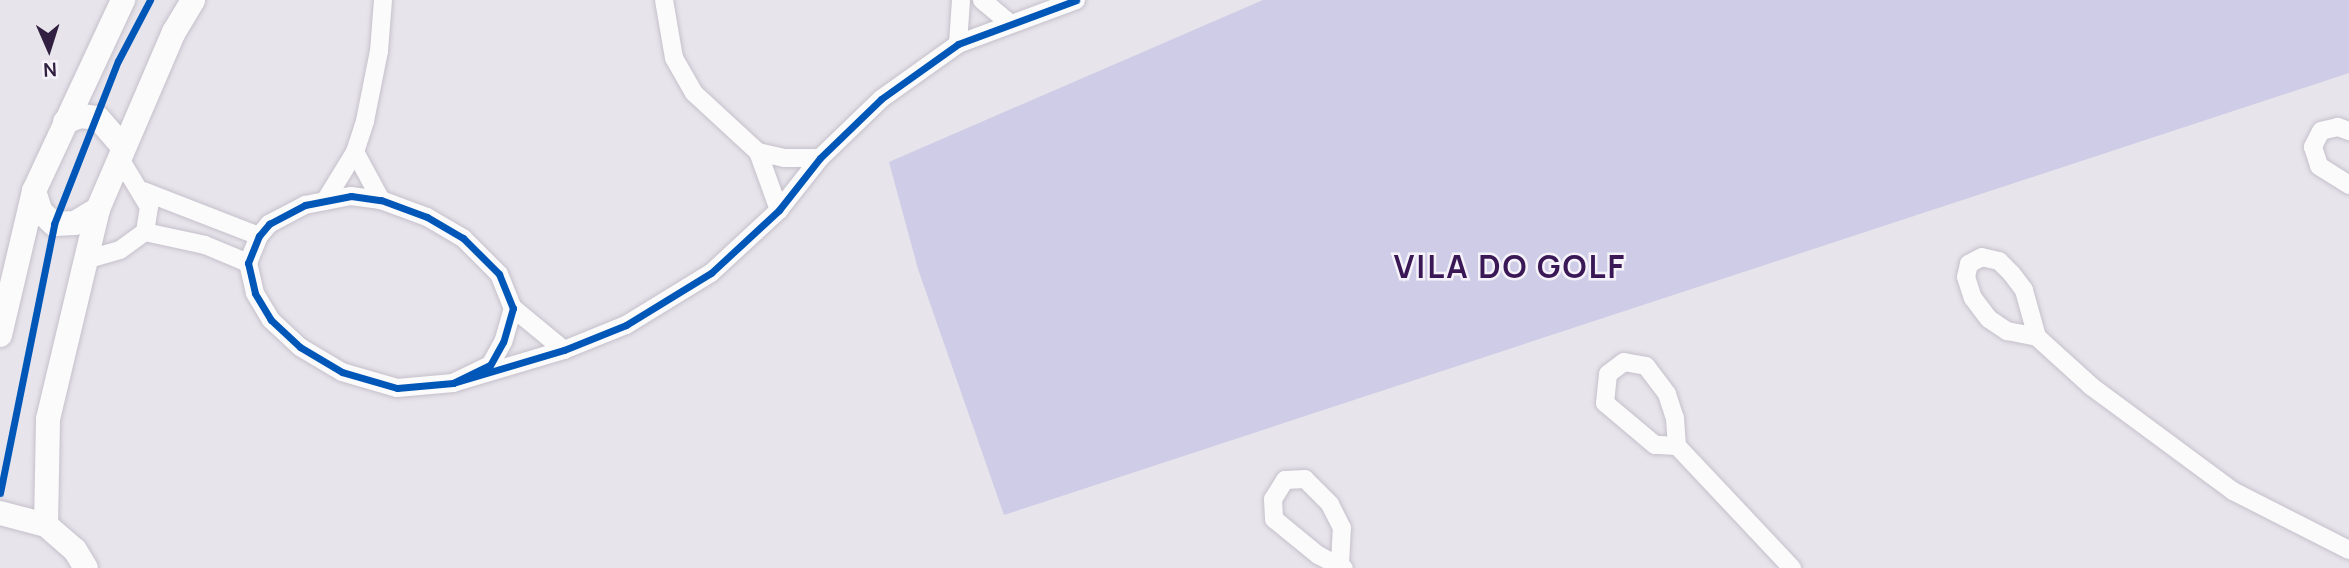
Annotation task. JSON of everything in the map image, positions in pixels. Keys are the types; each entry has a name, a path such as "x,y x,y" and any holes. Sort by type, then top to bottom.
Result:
{"main road":[{"path":"0,335 34,191 123,0"},
{"path":"46,525 48,419 98,209 121,151 193,0"},
{"path":"65,122 81,116 98,118 121,151"},
{"path":"34,191 41,212 54,224 75,223 98,209"},
{"path":"0,513 46,525 75,550 86,568"}],"street":[{"path":"325,201 355,152 375,74 383,0"},
{"path":"664,0 674,58 694,93 758,152 779,210"},
{"path":"958,44 961,0"},
{"path":"982,0 1008,22"},
{"path":"564,350 513,308 499,274 463,239 427,217 380,200 351,196 325,201 269,224 259,236 248,263 254,293 271,320 300,347 342,372 397,388 453,383 564,350 626,325 711,273 779,210 820,158 881,99 958,44 1008,22 1076,0"},
{"path":"2349,131 2338,127 2321,131 2313,147 2319,166 2349,185"},
{"path":"85,260 121,250 145,232 149,207 121,151"},
{"path":"355,152 380,200"},
{"path":"758,152 784,158 820,158"},
{"path":"143,191 259,236"},
{"path":"145,232 205,246 248,263"},
{"path":"2037,337 2024,290 2011,273 1999,261 1982,257 1969,264 1966,277 1973,298 1989,319 2007,331 2037,337 2091,386 2233,491 2349,550"},
{"path":"453,383 490,365 503,342 513,308"},
{"path":"1677,446 1655,445 1605,403 1608,373 1624,362 1646,366 1667,394 1677,446 1792,568"},
{"path":"1305,479 1330,504 1342,528 1342,566 1318,555 1274,519 1273,499 1285,480 1305,479"}],"shaded area":[{"path":"1263,0 2349,0 2349,73 1004,515 918,269 889,162"}],"cycle path":[{"path":"0,493 54,224 118,61 150,0"},
{"path":"453,383 564,350 626,325 711,273 779,210 820,158 881,99 958,44 1076,0"},
{"path":"351,196 381,200 427,217 463,238 499,274 513,308 503,342 490,365 453,383 397,388 342,372 300,347 271,320 255,293 248,263 259,236 269,224 305,205 351,196"}],"district":[{"name":"VILA DO GOLF","path":"1510,266"}]}
